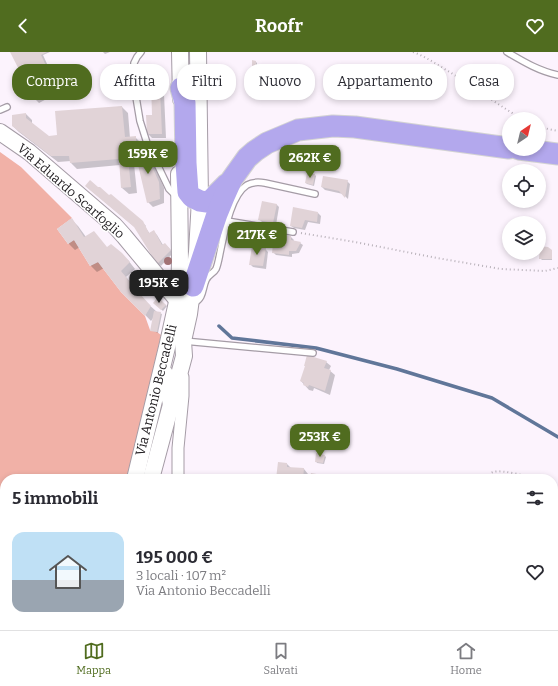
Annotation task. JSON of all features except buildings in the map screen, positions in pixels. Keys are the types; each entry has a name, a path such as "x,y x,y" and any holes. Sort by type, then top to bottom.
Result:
{"highway":[{"path":"184,100 188,192 192,197 206,202 212,199 232,179 247,158 255,151 267,143 298,130 333,126 355,127 502,147"},
{"path":"546,152 558,154"},
{"path":"188,297 217,214 232,179"}],"main road":[{"path":"180,52 180,64"},
{"path":"181,100 179,293 188,297 198,252 200,201 198,52"},
{"name":"Via Eduardo Scarfoglio","path":"0,132 29,152 118,230 154,273 188,297"},
{"path":"154,273 165,275 172,273 180,262"},
{"name":"Via Antonio Beccadelli","path":"152,474 170,409 178,347 188,297"},
{"name":"Via Antonio Beccadelli","path":"137,474 178,347"}],"street":[{"path":"178,347 183,396 178,448 178,474"},
{"path":"170,409 178,448"}],"lane":[{"path":"141,52 134,63 136,97 140,121 147,143 169,189 179,200"},
{"path":"507,52 536,69 558,75"},
{"path":"0,110 7,107"},
{"path":"188,297 197,301 200,299 206,278 216,270 227,221 236,198 246,186 251,183 258,182 315,194"},
{"path":"227,221 293,232"},
{"path":"178,347 313,353"}],"path":[{"path":"413,52 432,60 511,112"},
{"path":"546,128 558,131"},
{"path":"293,232 501,269 545,271 558,268"},
{"path":"491,474 493,472 507,472 516,474"}],"shaded area":[{"path":"0,152 21,167 72,218 57,229 68,244 74,240 90,266 98,262 121,292 145,316 150,330 161,335 127,474 0,474"}],"waterway":[{"path":"219,326 232,338 316,348 397,369 492,398 558,437"}]}
